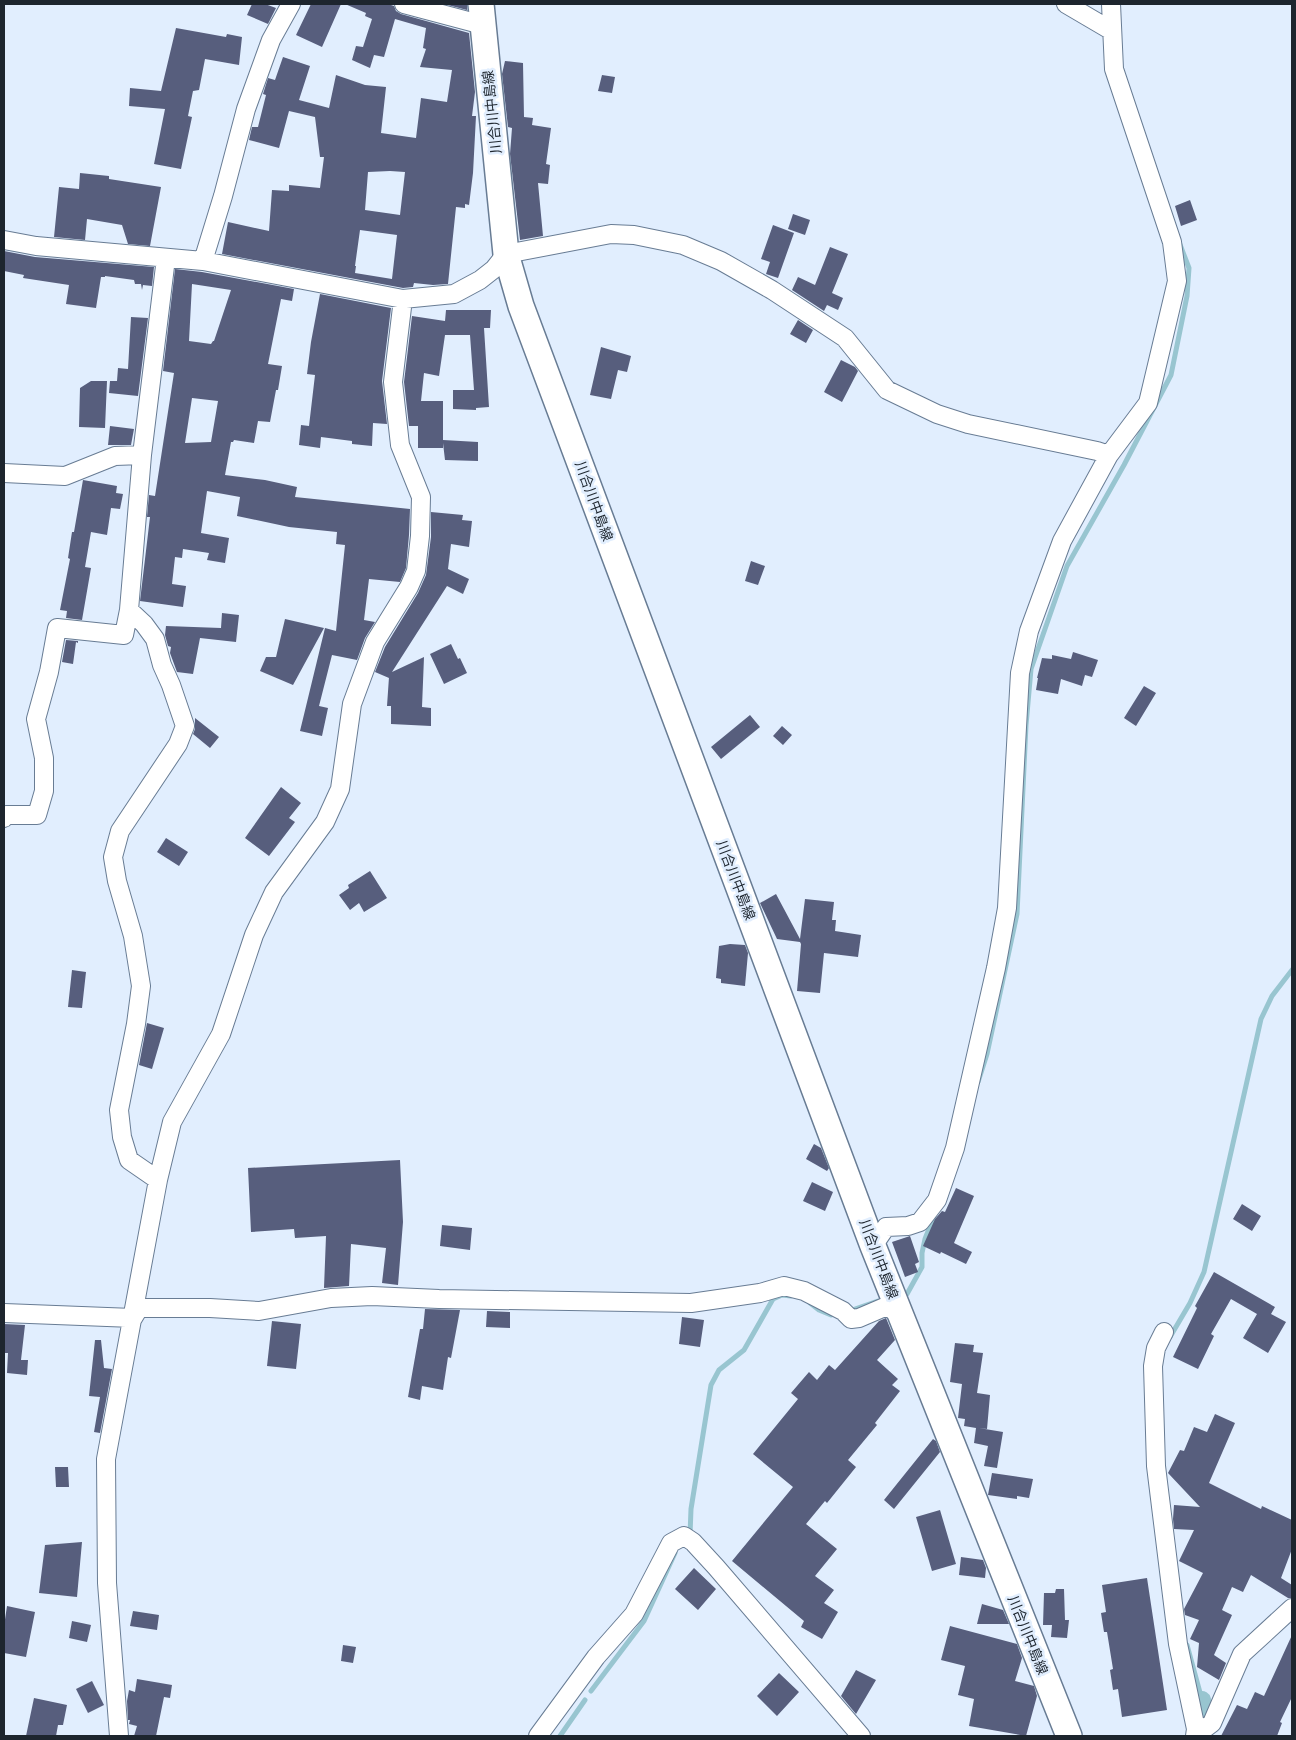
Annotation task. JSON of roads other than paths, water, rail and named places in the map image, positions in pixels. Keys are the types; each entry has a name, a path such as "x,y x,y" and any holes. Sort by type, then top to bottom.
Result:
{"main road":[{"name":"川合川中島線","path":"482,14 506,254 521,306 873,1246 1069,1736"}],"street":[{"path":"203,261 223,196 246,109 271,40 291,4"},
{"path":"404,4 482,14"},
{"path":"1066,4 1112,32"},
{"path":"873,1246 886,1227 908,1226 920,1222 937,1200 955,1148 994,977 1007,908 1020,673 1028,631 1062,541 1109,455 1148,403 1177,281 1172,242 1114,69 1111,4"},
{"path":"4,240 36,246 203,261 403,299 454,294 480,280 494,269 506,254 611,234 634,235 683,245 721,262 772,290 845,338 887,390 938,414 968,424 1109,455"},
{"path":"4,818 6,815 38,815 44,791 44,758 36,719 49,672 57,628 124,635 129,610 142,455 166,258"},
{"path":"119,1736 107,1583 106,1459 158,1180 172,1122 221,1034 254,935 274,892 325,822 340,789 352,704 374,642 409,587 416,572 422,496 400,445 392,382 403,299"},
{"path":"4,472 65,476 115,456 142,455"},
{"path":"129,610 144,624 155,639 162,665 185,726 178,744 120,832 113,857 117,881 133,936 141,986 136,1024 119,1110 122,1137 129,1160 158,1180"},
{"path":"133,1318 139,1308 210,1308 259,1311 331,1298 372,1296 439,1299 692,1303 760,1293 784,1286 804,1291 843,1311 851,1320 887,1306 901,1316"},
{"path":"4,1313 133,1318"},
{"path":"1164,1332 1156,1348 1153,1366 1156,1466 1178,1644 1195,1733 1212,1724 1242,1654 1292,1608"},
{"path":"538,1736 596,1657 634,1614 671,1543 684,1536 690,1540 861,1736"}],"waterway":[{"path":"978,1082 987,1054 1017,914 1026,725 1031,669 1067,566 1124,465 1171,375 1187,296 1189,268 1179,242"},
{"path":"1170,1337 1190,1303 1204,1272 1261,1019 1272,996 1292,970"},
{"path":"907,1294 922,1267 925,1239 934,1216"},
{"path":"690,1535 691,1509 711,1385 719,1370 744,1350 773,1299 782,1295 791,1296"},
{"path":"855,1309 878,1301"},
{"path":"810,1303 819,1310 831,1315"},
{"path":"591,1691 644,1621 675,1553"},
{"path":"1187,1645 1202,1700"},
{"path":"560,1736 585,1700"},
{"path":"1202,1700 1206,1715"}]}
